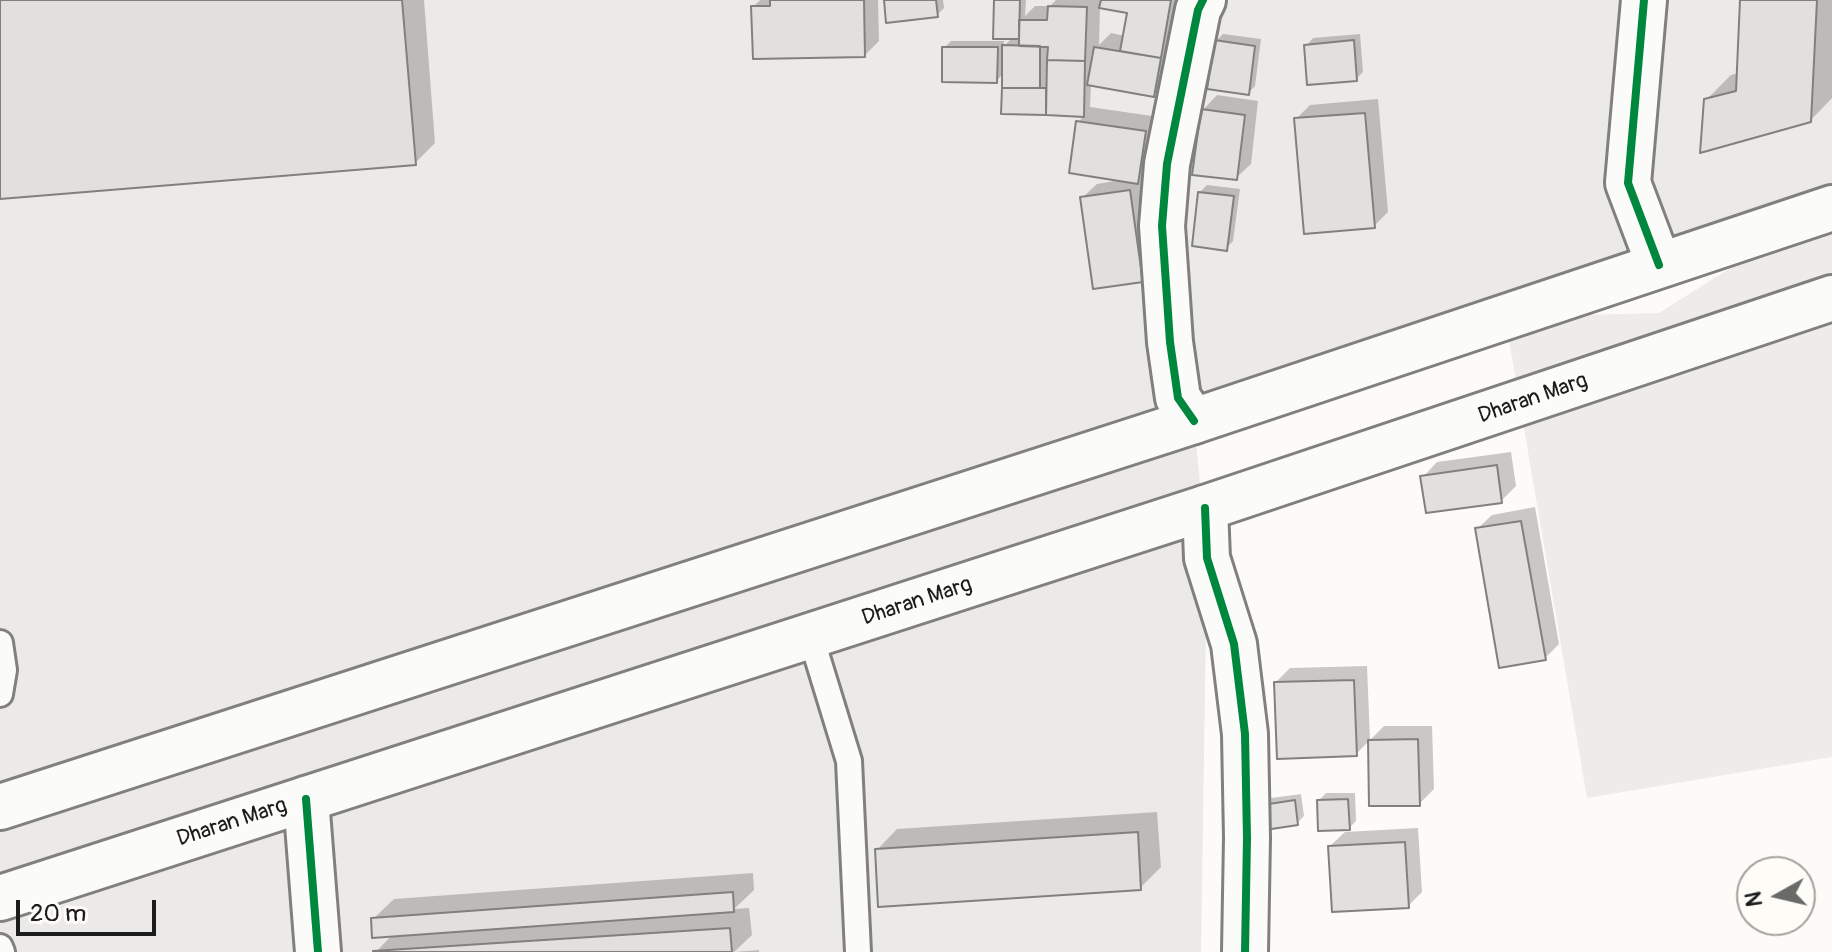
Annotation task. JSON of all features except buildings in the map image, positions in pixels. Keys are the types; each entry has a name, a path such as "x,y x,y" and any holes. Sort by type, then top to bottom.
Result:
{"main road":[{"path":"1194,421 1178,398 1170,342 1162,226 1167,164 1198,10 1203,0"},
{"path":"1644,0 1628,183 1659,265"},
{"path":"0,807 1194,421 1832,208"},
{"name":"Dharan Marg","path":"0,898 1205,508 1832,298"},
{"path":"1205,508 1207,558 1234,644 1245,734 1245,952"},
{"path":"306,799 318,952"}],"lane":[{"path":"811,637 849,761 858,952"},
{"path":"0,643 4,670 0,694"}],"shaded area":[{"path":"0,0 1832,0 1832,208 1194,421 1207,558 1201,952 0,952"},
{"path":"1832,208 1832,757 1587,798 1505,317 1659,313 1821,211"}],"cycle path":[{"path":"1194,421 1178,398 1170,342 1162,226 1167,164 1198,10 1203,0"},
{"path":"1644,0 1628,183 1659,265"},
{"path":"1205,508 1207,558 1234,644 1245,734 1245,952"},
{"path":"306,799 318,952"}]}
